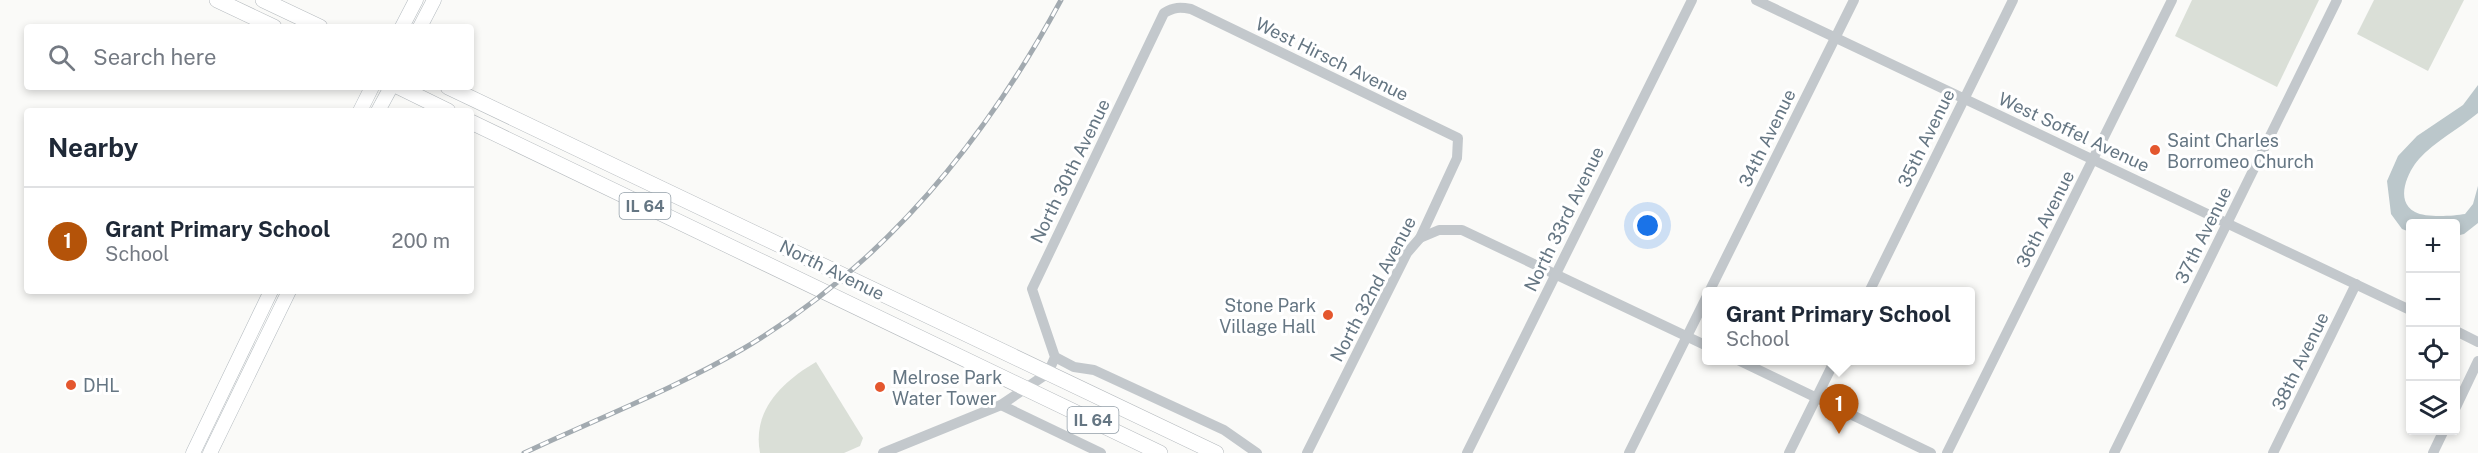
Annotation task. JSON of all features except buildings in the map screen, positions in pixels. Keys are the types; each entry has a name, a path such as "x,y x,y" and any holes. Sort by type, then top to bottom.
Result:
{"main road":[{"path":"217,0 268,24"},
{"path":"263,0 314,24"},
{"path":"404,24 416,0"},
{"path":"422,24 434,0"},
{"path":"362,108 370,90"},
{"path":"380,108 389,90"},
{"path":"405,90 442,108"},
{"name":"North Avenue","path":"454,90 1216,453"},
{"name":"North Avenue","path":"474,123 1160,453"},
{"path":"516,144 525,123"},
{"path":"592,181 601,160"},
{"path":"210,453 287,294"},
{"path":"193,453 269,295"}],"street":[{"path":"253,17 263,0"},
{"name":"North 33rd Avenue","path":"1467,453 1692,0"},
{"name":"West Soffel Avenue","path":"1756,0 2406,308"},
{"name":"34th Avenue","path":"1711,287 1854,0"},
{"name":"35th Avenue","path":"1871,287 2013,0"},
{"name":"36th Avenue","path":"1947,453 2172,0"},
{"name":"37th Avenue","path":"2114,453 2337,0"},
{"name":"North 30th Avenue","path":"1055,357 1032,289 1164,13 1173,8 1191,9"},
{"name":"West Hirsch Avenue","path":"1191,9 1458,138"},
{"name":"North 32nd Avenue","path":"1307,453 1407,253 1420,238 1457,158 1458,138"},
{"path":"1420,238 1439,230 1462,230 1702,344"},
{"name":"38th Avenue","path":"2273,453 2356,284"},
{"path":"1629,453 1702,306"},
{"path":"2460,333 2478,342"},
{"path":"883,453 1001,405 1048,373 1055,357 1074,367 1094,370 1224,430 1255,453"},
{"path":"2460,398 2478,361"},
{"path":"1748,365 1931,453"},
{"path":"1789,453 1832,365"},
{"path":"1001,405 1101,453"},
{"path":"2433,453 2442,435"}],"shaded area":[{"path":"2192,0 2319,0 2277,87 2175,36"},
{"path":"2374,0 2464,0 2428,71 2357,34"},
{"path":"2478,85 2478,113 2419,159 2407,178 2404,194 2409,207 2420,214 2432,216 2465,214 2473,204 2478,186 2478,223 2460,235 2460,219 2406,219 2406,230 2402,229 2391,214 2387,181 2398,156 2417,136 2463,105"},
{"path":"816,362 863,438 860,446 844,453 760,453 761,423 772,399 781,388"}],"railway":[{"path":"524,453 715,365 792,317 839,281 884,240 925,197 963,151 999,103 1061,0"}],"place":[{"name":"Saint Charles Borromeo Church","path":"2155,150"},
{"name":"Stone Park Village Hall","path":"1328,315"},
{"name":"DHL","path":"71,385"},
{"name":"Melrose Park Water Tower","path":"880,387"},
{"name":"Grant Primary School","path":"1839,434"}]}
